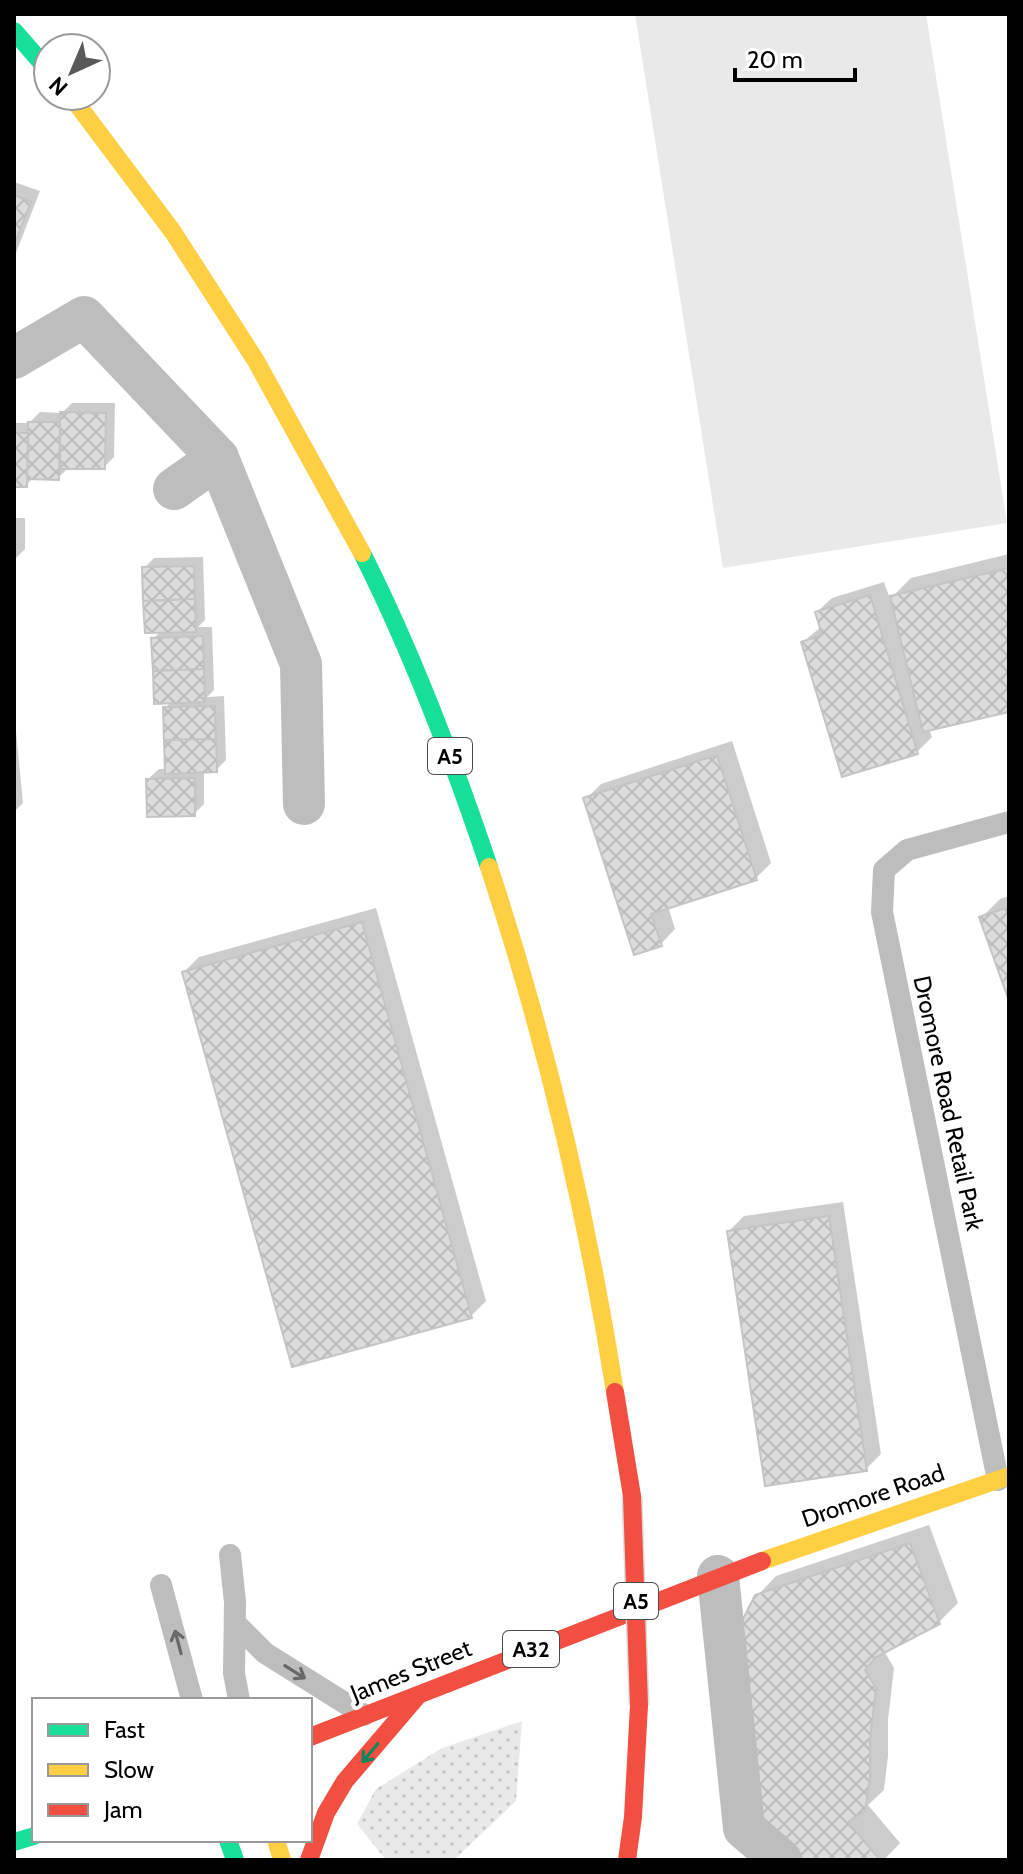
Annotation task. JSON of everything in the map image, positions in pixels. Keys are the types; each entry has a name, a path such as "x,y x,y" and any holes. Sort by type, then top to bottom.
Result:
{"highway":[{"path":"14,31 32,52"},
{"name":"A5","path":"83,112 173,232 256,361 346,521 404,639 461,784 515,947 561,1126 603,1316 632,1496 639,1705 633,1817 627,1860"},
{"name":"Dromore Road","path":"736,1569 1004,1478"},
{"name":"James Street","path":"312,1736 736,1569"},
{"path":"309,1860 326,1813 345,1781 420,1693"}],"street":[{"path":"14,358 84,317 218,458 301,664 304,804"},
{"path":"174,489 218,458"},
{"path":"736,1569 728,1663 744,1828 781,1860"}],"lane":[{"name":"Dromore Road Retail Park","path":"1004,1478 882,912 884,870 907,850 1009,822"},
{"path":"230,1555 235,1623 234,1673 239,1698"},
{"path":"161,1585 191,1698"},
{"path":"235,1623 265,1653 364,1715"},
{"path":"26,1839 38,1860"}],"shaded area":[{"path":"635,14 926,14 1007,523 723,568"},
{"path":"522,1721 516,1801 454,1860 386,1860 357,1824 376,1789 442,1748"}],"building":[{"path":"14,195 31,202 14,245"},
{"path":"60,412 106,413 105,469 60,469"},
{"path":"28,422 60,422 59,480 27,479"},
{"path":"14,433 28,433 27,487 14,487"},
{"path":"194,566 195,599 143,601 142,567"},
{"path":"1009,568 1009,712 923,732 890,596"},
{"path":"870,595 918,754 842,777 801,642 822,635 815,612"},
{"path":"195,599 196,632 145,633 143,601"},
{"path":"203,636 204,669 153,671 151,638"},
{"path":"204,669 205,702 154,704 153,671"},
{"path":"215,706 216,739 164,740 163,707"},
{"path":"216,739 217,772 165,774 164,740"},
{"path":"717,755 757,880 651,914 662,946 634,955 583,798"},
{"path":"195,778 195,816 147,817 146,779"},
{"path":"1009,907 1009,1001 979,917"},
{"path":"362,922 472,1318 292,1367 182,972"},
{"path":"829,1216 867,1471 765,1486 727,1231"},
{"path":"910,1543 940,1624 876,1657 865,1670 876,1688 870,1740 870,1777 865,1811 848,1822 880,1860 796,1860 755,1822 742,1621 755,1595"}],"traffic: fast":[{"path":"14,31 32,52"},
{"path":"362,553 431,708 489,867"},
{"path":"14,1842 32,1837"},
{"path":"229,1842 235,1860"}],"traffic: slow":[{"path":"83,112 173,232 256,361 362,553"},
{"path":"489,867 546,1061 578,1193 615,1392"},
{"path":"762,1561 1009,1476"},
{"path":"277,1842 282,1860"}],"traffic: jam":[{"path":"615,1392 632,1496"},
{"path":"632,1496 639,1705"},
{"path":"312,1736 762,1561"},
{"path":"309,1860 326,1813 345,1781 416,1698"},
{"path":"627,1860 633,1817 639,1705"}]}
